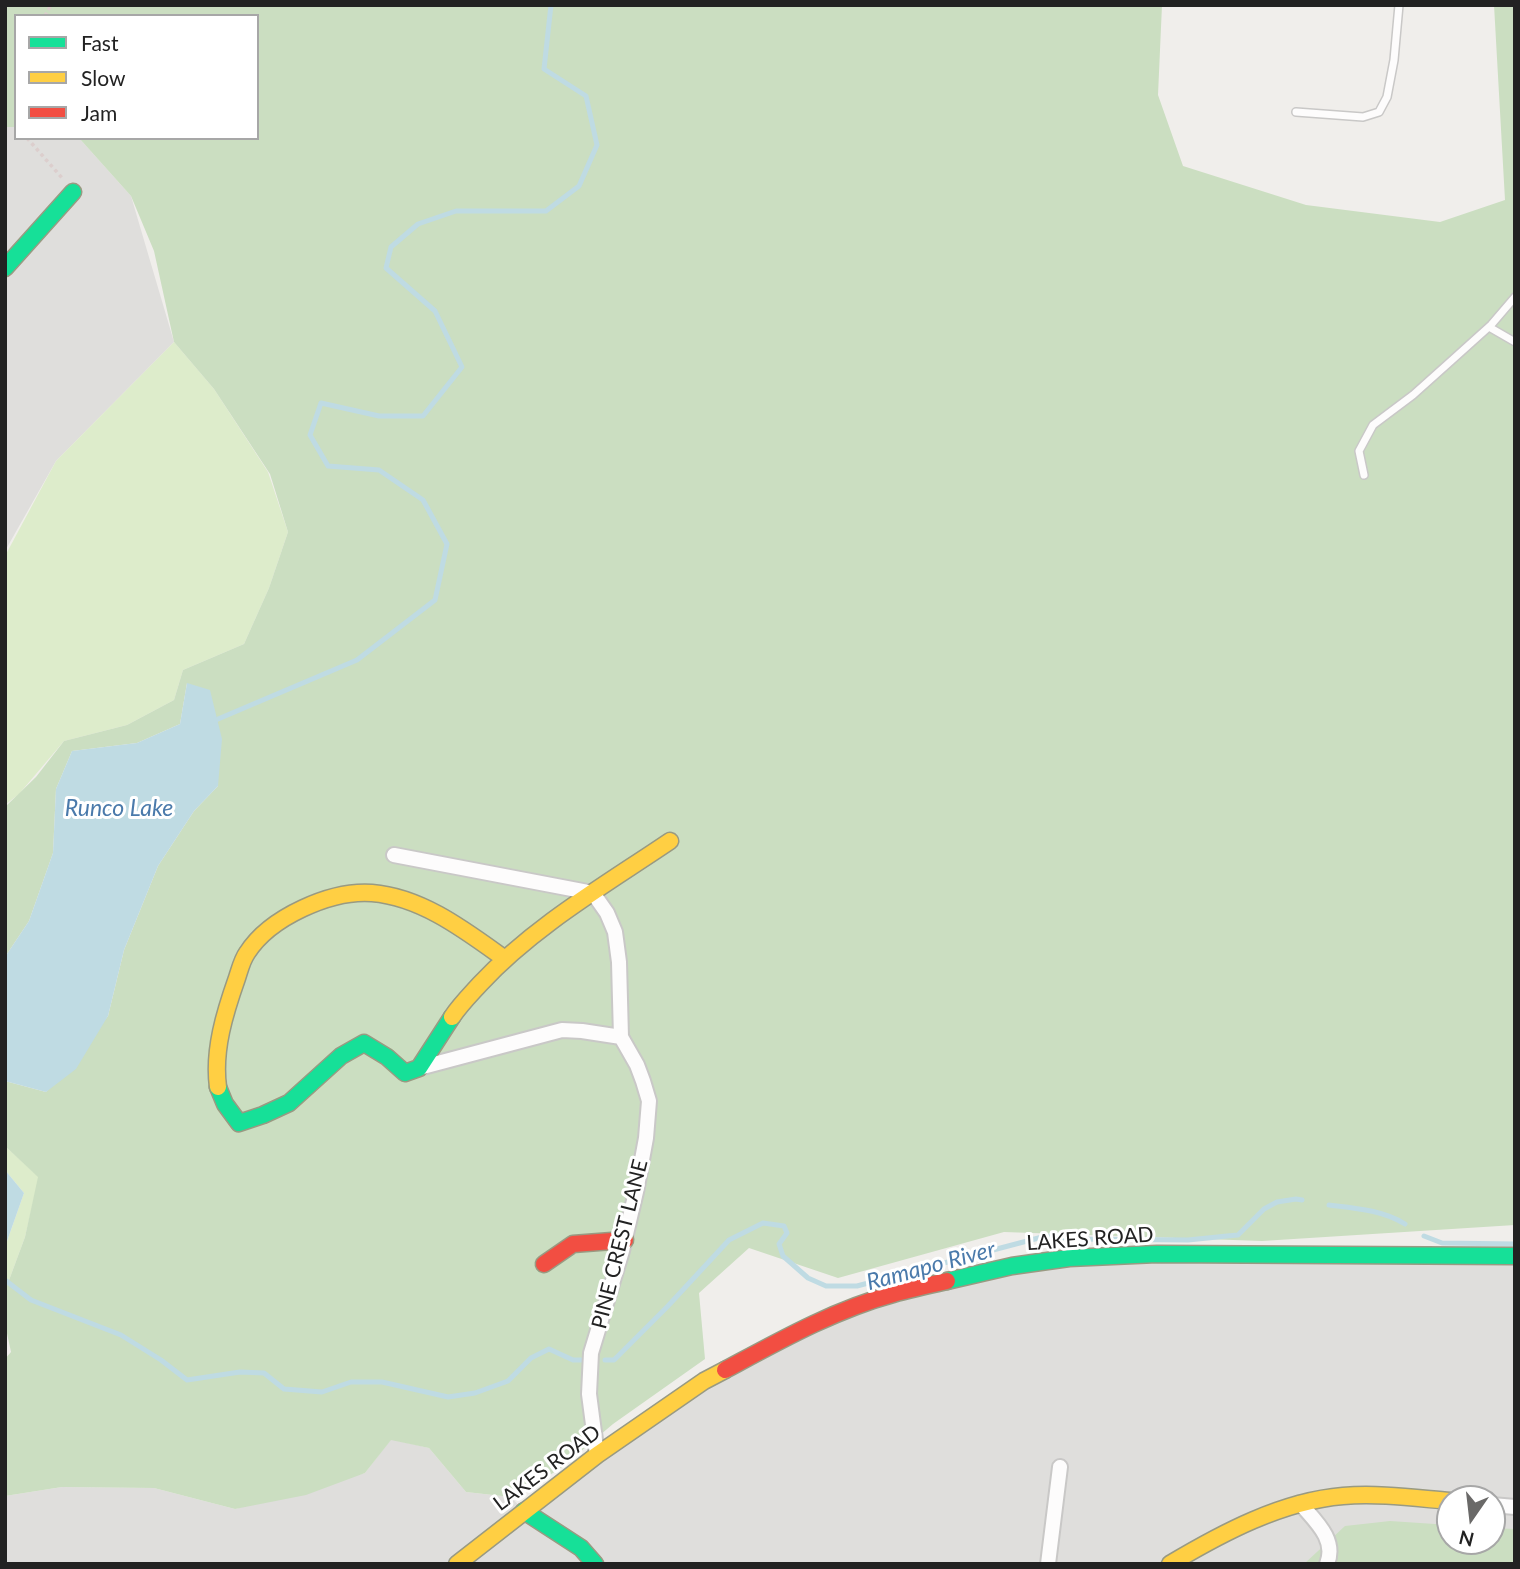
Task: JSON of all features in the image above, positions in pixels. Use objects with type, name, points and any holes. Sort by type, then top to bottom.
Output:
[{"type":"street","points":[[5,268],[73,192]]},
{"type":"street","points":[[419,1068],[457,1009],[505,959],[540,929],[670,841]]},
{"type":"street","points":[[394,855],[593,893],[615,932],[619,962],[621,1037],[562,1030],[405,1073],[387,1057],[364,1043],[341,1056],[289,1103],[239,1122],[225,1105],[219,1091],[217,1060],[224,1019],[246,953],[267,931],[327,899],[351,893],[371,893],[414,904],[456,924],[505,959]]},
{"type":"street","name":"PINE CREST LANE","points":[[597,1455],[589,1394],[591,1353],[625,1240],[646,1138],[649,1101],[637,1065],[621,1037]]},
{"type":"street","points":[[544,1264],[573,1244],[625,1240]]},
{"type":"street","name":"LAKES ROAD","points":[[457,1564],[597,1455],[704,1381],[842,1312],[892,1294],[1012,1266],[1069,1258],[1157,1254],[1515,1256]]},
{"type":"street","points":[[1048,1564],[1060,1467]]},
{"type":"street","points":[[1170,1564],[1209,1541],[1300,1503],[1371,1494],[1436,1500]]},
{"type":"street","points":[[1300,1503],[1329,1542],[1329,1559],[1326,1564]]},
{"type":"street","points":[[524,1511],[581,1548],[596,1564]]},
{"type":"lane","points":[[1296,112],[1363,117],[1379,112],[1387,97],[1394,60],[1399,5]]},
{"type":"lane","points":[[1364,475],[1359,451],[1373,425],[1413,395],[1489,327],[1515,297]]},
{"type":"lane","points":[[1489,327],[1515,342]]},
{"type":"path","points":[[29,140],[73,192]]},
{"type":"shaded area","points":[[6,126],[14,127],[14,140],[81,140],[131,196],[174,342],[56,461],[5,551]]},
{"type":"shaded area","points":[[1515,1256],[1515,1564],[5,1564],[5,1496],[62,1487],[154,1488],[235,1509],[365,1473],[391,1439],[429,1448],[466,1492],[511,1497],[524,1511],[785,1338],[1012,1266]]},
{"type":"green space","points":[[5,5],[1162,5],[1158,95],[1183,166],[1306,205],[1440,222],[1505,200],[1494,5],[1515,5],[1515,1225],[1262,1241],[1004,1232],[838,1278],[749,1248],[699,1293],[705,1359],[613,1424],[560,1469],[511,1497],[466,1492],[429,1448],[391,1440],[365,1473],[306,1495],[235,1509],[154,1488],[62,1487],[5,1496],[5,1359],[11,1352],[5,1324],[5,1291],[25,1237],[38,1177],[5,1146],[5,1081],[46,1092],[108,1016],[124,950],[158,866],[194,811],[218,786],[187,683],[180,724],[137,743],[72,751],[56,789],[53,853],[29,921],[5,957],[5,807],[36,777],[64,741],[127,725],[174,700],[183,670],[244,644],[269,588],[288,532],[270,474],[214,389],[174,342],[154,251],[131,196],[81,140],[259,140],[259,14],[14,14],[14,127],[5,127]]},
{"type":"green space","points":[[174,342],[214,389],[268,472],[288,532],[269,588],[244,644],[183,670],[174,700],[127,725],[64,741],[19,794],[5,805],[5,556],[56,461]]},
{"type":"green space","points":[[5,1146],[39,1177],[25,1237],[5,1291],[5,1247],[24,1193],[5,1170]]},
{"type":"green space","points":[[1390,1521],[1436,1524],[1436,1555],[1506,1555],[1506,1529],[1515,1529],[1515,1564],[1304,1564],[1345,1526]]},
{"type":"water","name":"Runco Lake","points":[[187,683],[210,690],[222,739],[218,786],[194,811],[158,866],[124,950],[108,1016],[76,1069],[46,1092],[5,1081],[5,957],[29,921],[53,853],[56,789],[72,751],[137,743],[180,724]]},
{"type":"water","points":[[5,1170],[24,1193],[5,1247]]},
{"type":"waterway","points":[[211,722],[357,660],[435,600],[447,544],[423,500],[379,470],[328,466],[310,435],[321,403],[379,416],[423,416],[462,367],[435,311],[386,268],[391,247],[418,224],[456,211],[546,211],[579,186],[597,145],[586,96],[544,69],[551,5]]},
{"type":"waterway","name":"Ramapo River","points":[[605,1360],[614,1360],[729,1240],[763,1223],[784,1226],[787,1233],[779,1244],[783,1256],[808,1278],[826,1286],[857,1286],[1046,1236],[1075,1239],[1188,1240],[1238,1235],[1264,1209],[1277,1202],[1302,1200]]},
{"type":"waterway","name":"Ramapo River","points":[[1329,1205],[1378,1213],[1405,1224]]},
{"type":"waterway","name":"Ramapo River","points":[[1424,1236],[1442,1243],[1515,1244]]},
{"type":"waterway","name":"Ramapo River","points":[[5,1280],[31,1300],[121,1335],[187,1380],[240,1372],[264,1373],[284,1389],[322,1392],[351,1382],[382,1382],[448,1397],[475,1393],[508,1381],[531,1358],[549,1349],[573,1360],[581,1360]]},
{"type":"traffic: fast","points":[[5,268],[73,192]]},
{"type":"traffic: fast","points":[[218,1087],[225,1104],[239,1123],[289,1103],[341,1056],[364,1043],[387,1057],[405,1073],[419,1068],[452,1017]]},
{"type":"traffic: fast","points":[[947,1281],[1012,1266],[1069,1258],[1157,1254],[1515,1256]]},
{"type":"traffic: fast","points":[[524,1511],[581,1548],[595,1564]]},
{"type":"traffic: slow","points":[[452,1017],[480,984],[523,943],[571,907],[670,841]]},
{"type":"traffic: slow","points":[[218,1087],[217,1059],[221,1031],[244,959],[257,940],[270,928],[303,908],[320,901],[356,893],[390,896],[426,908],[443,917],[505,959]]},
{"type":"traffic: slow","points":[[457,1564],[597,1455],[704,1381],[725,1370]]},
{"type":"traffic: slow","points":[[1170,1564],[1253,1520],[1298,1504],[1343,1496],[1370,1495],[1436,1500]]},
{"type":"traffic: jam","points":[[544,1264],[573,1244],[625,1240]]},
{"type":"traffic: jam","points":[[725,1370],[807,1327],[849,1309],[893,1294],[947,1281]]}]
